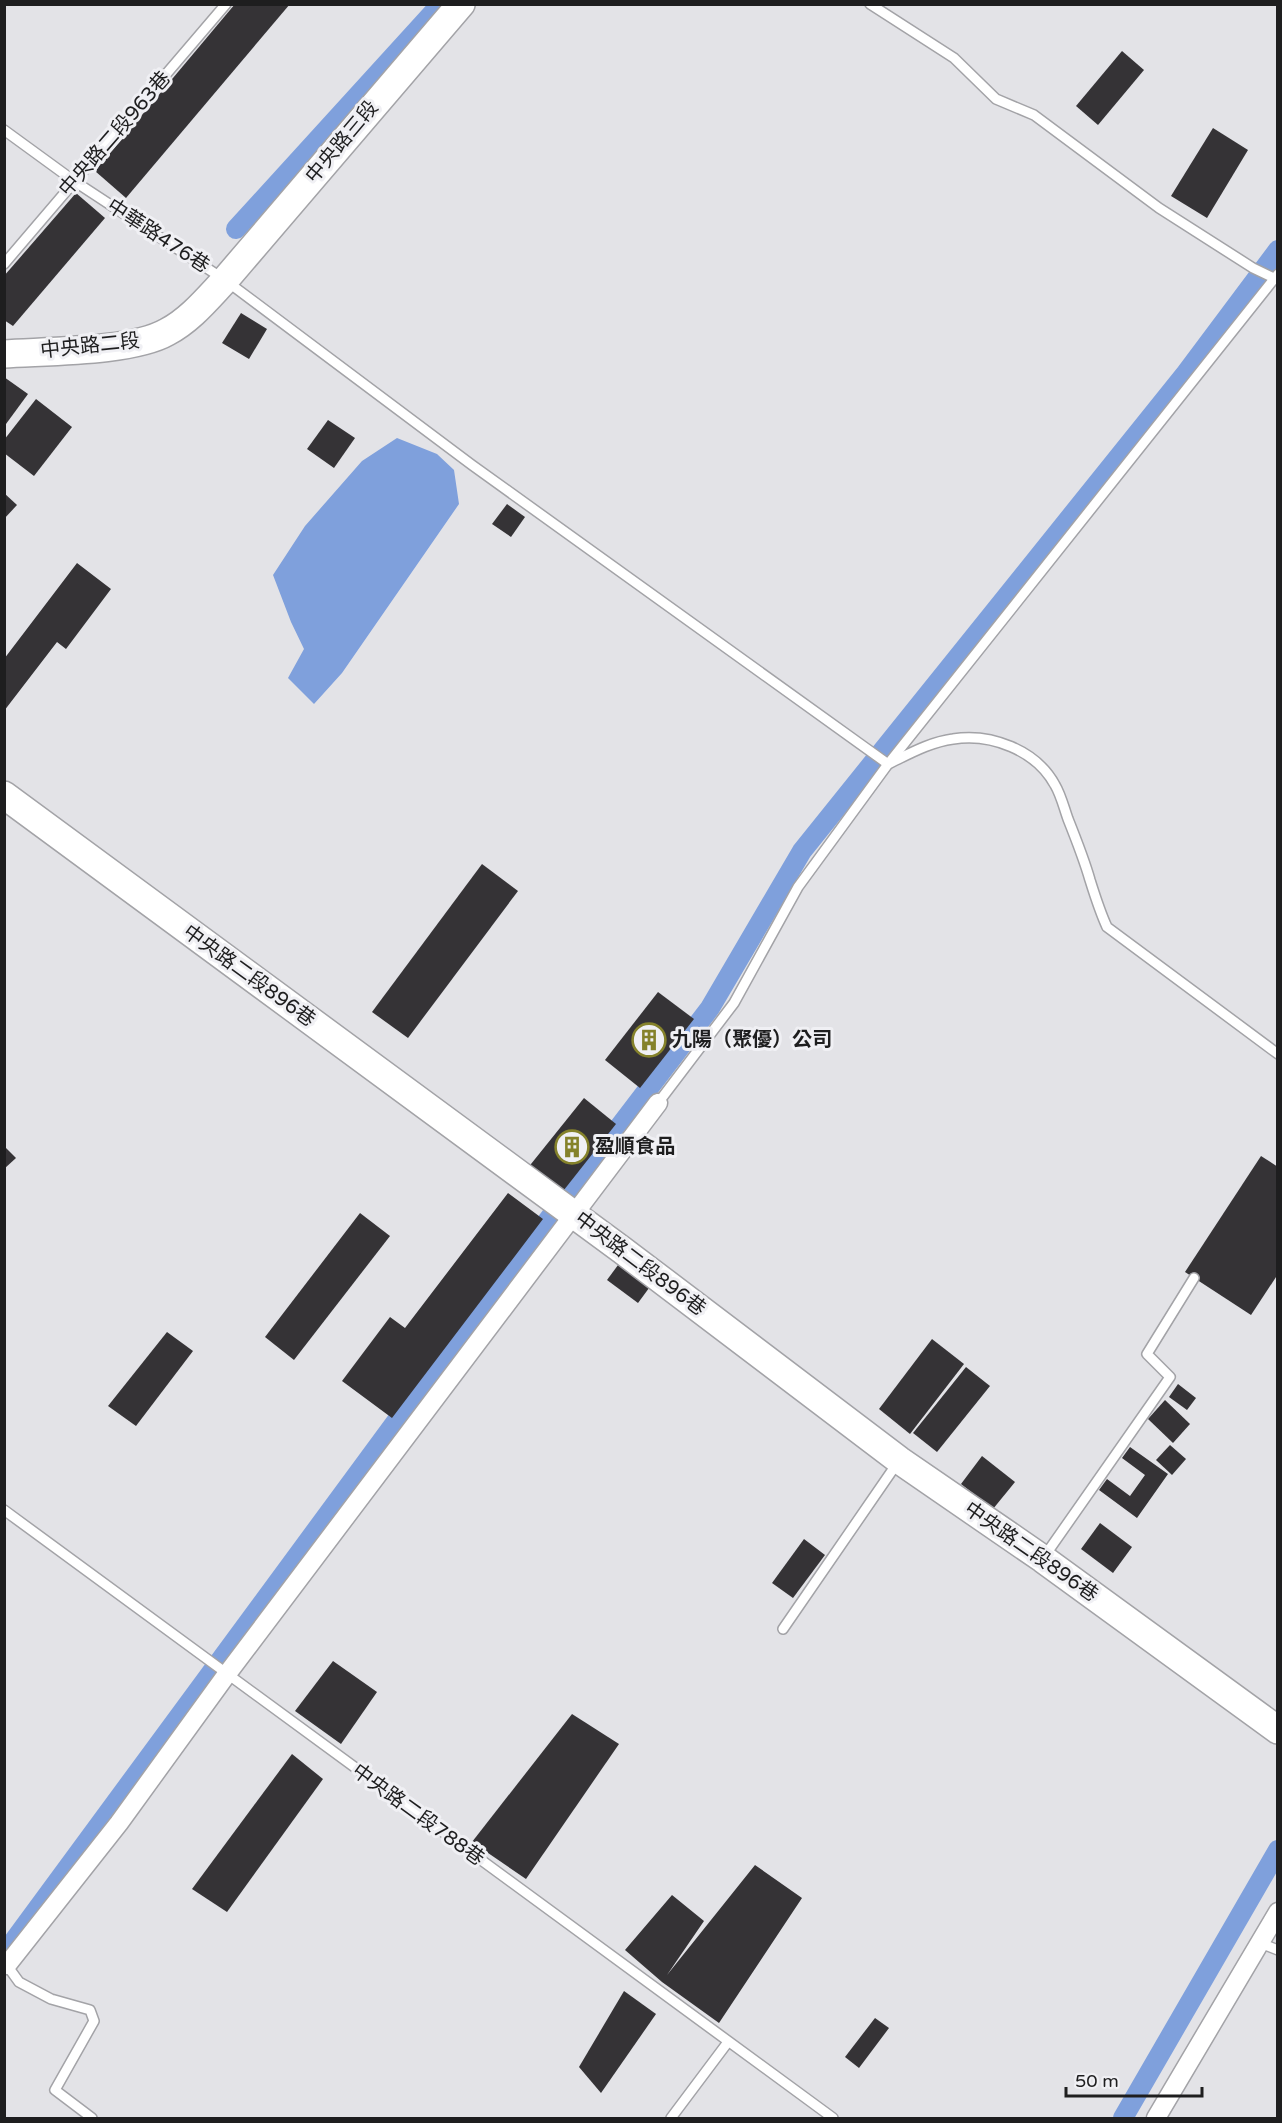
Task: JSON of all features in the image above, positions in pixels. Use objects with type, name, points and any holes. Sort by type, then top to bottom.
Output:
[{"type":"street","name":"中央路三段","points":[[225,280],[461,4]]},
{"type":"street","name":"中央路二段","points":[[4,354],[102,347],[142,341],[166,333],[192,316],[225,280]]},
{"type":"street","name":"中央路二段896巷","points":[[4,795],[575,1215],[899,1460],[1043,1559],[1278,1730]]},
{"type":"street","points":[[6,1964],[119,1822],[227,1674],[658,1103]]},
{"type":"street","points":[[1156,2118],[1278,1912]]},
{"type":"lane","name":"中央路二段963巷","points":[[4,264],[226,4]]},
{"type":"lane","points":[[658,1103],[734,1003],[798,887],[888,764],[1277,278],[1252,268],[1160,208],[1034,115],[996,99],[954,57],[870,4]]},
{"type":"lane","name":"中華路476巷","points":[[4,130],[74,181],[225,280],[472,465],[888,764]]},
{"type":"lane","points":[[888,764],[929,745],[951,739],[972,738],[996,742],[1023,751],[1044,768],[1056,786],[1090,880],[1097,907],[1107,927],[1278,1054]]},
{"type":"lane","points":[[1043,1559],[1170,1377],[1147,1354],[1194,1278]]},
{"type":"lane","points":[[783,1629],[899,1460]]},
{"type":"lane","name":"中央路二段788巷","points":[[4,1510],[833,2118]]},
{"type":"lane","points":[[1260,1943],[1278,1950]]},
{"type":"lane","points":[[6,1964],[19,1982],[51,1999],[90,2010],[94,2021],[55,2090],[92,2118]]},
{"type":"lane","points":[[671,2118],[728,2042]]},
{"type":"water","points":[[397,438],[437,454],[454,470],[459,504],[342,673],[314,704],[288,678],[304,649],[273,575],[305,526],[362,461]]},
{"type":"building","points":[[235,4],[290,4],[126,198],[95,171]]},
{"type":"building","points":[[1122,51],[1144,70],[1098,125],[1076,106]]},
{"type":"building","points":[[1213,128],[1248,150],[1207,218],[1171,196]]},
{"type":"building","points":[[76,193],[105,218],[13,326],[4,320],[4,276]]},
{"type":"building","points":[[241,313],[267,329],[249,359],[222,343]]},
{"type":"building","points":[[4,377],[28,394],[6,424],[4,423]]},
{"type":"building","points":[[36,399],[72,427],[34,476],[4,453],[4,440]]},
{"type":"building","points":[[328,420],[355,438],[334,468],[307,449]]},
{"type":"building","points":[[4,493],[17,505],[4,519]]},
{"type":"building","points":[[507,504],[525,517],[511,537],[492,524]]},
{"type":"building","points":[[77,563],[111,589],[66,649],[57,642],[4,711],[4,659]]},
{"type":"building","points":[[482,864],[518,891],[408,1038],[372,1012]]},
{"type":"building","name":"九陽（聚優）公司","points":[[658,992],[694,1019],[640,1088],[605,1060]]},
{"type":"building","name":"盈順食品","points":[[584,1098],[616,1124],[560,1195],[527,1169]]},
{"type":"building","points":[[4,1146],[16,1158],[4,1169]]},
{"type":"building","points":[[1261,1156],[1278,1167],[1278,1274],[1251,1315],[1185,1272]]},
{"type":"building","points":[[508,1193],[543,1219],[392,1418],[342,1381],[390,1317],[405,1328]]},
{"type":"building","points":[[360,1213],[390,1236],[294,1360],[265,1337]]},
{"type":"building","points":[[621,1261],[652,1284],[638,1303],[607,1280]]},
{"type":"building","points":[[167,1332],[193,1351],[136,1426],[108,1406]]},
{"type":"building","points":[[932,1339],[964,1364],[910,1434],[879,1409]]},
{"type":"building","points":[[966,1367],[990,1386],[937,1452],[913,1433]]},
{"type":"building","points":[[1178,1384],[1196,1398],[1187,1410],[1169,1397]]},
{"type":"building","points":[[1165,1400],[1190,1424],[1173,1443],[1148,1419]]},
{"type":"building","points":[[1170,1445],[1186,1459],[1172,1475],[1156,1460]]},
{"type":"building","points":[[1130,1447],[1168,1474],[1137,1518],[1099,1490],[1107,1479],[1130,1496],[1145,1475],[1122,1458]]},
{"type":"building","points":[[982,1456],[1015,1482],[993,1509],[961,1484]]},
{"type":"building","points":[[1100,1523],[1132,1547],[1113,1573],[1081,1549]]},
{"type":"building","points":[[804,1539],[825,1555],[793,1598],[772,1583]]},
{"type":"building","points":[[333,1661],[377,1692],[341,1744],[295,1711]]},
{"type":"building","points":[[572,1714],[619,1744],[526,1879],[472,1842]]},
{"type":"building","points":[[292,1754],[323,1779],[227,1912],[192,1889]]},
{"type":"building","points":[[755,1865],[802,1898],[719,2023],[662,1982],[625,1950],[672,1895],[704,1921],[667,1975]]},
{"type":"building","points":[[624,1991],[656,2014],[601,2093],[579,2067]]},
{"type":"building","points":[[875,2018],[889,2028],[859,2068],[845,2057]]},
{"type":"waterway","points":[[236,229],[441,4]]},
{"type":"waterway","points":[[7,1950],[451,1347],[710,1008],[802,851],[1186,373],[1278,250]]},
{"type":"waterway","points":[[1123,2118],[1278,1850]]},
{"type":"place","name":"九陽（聚優）公司","points":[[649,1040]]},
{"type":"place","name":"盈順食品","points":[[572,1147]]}]
